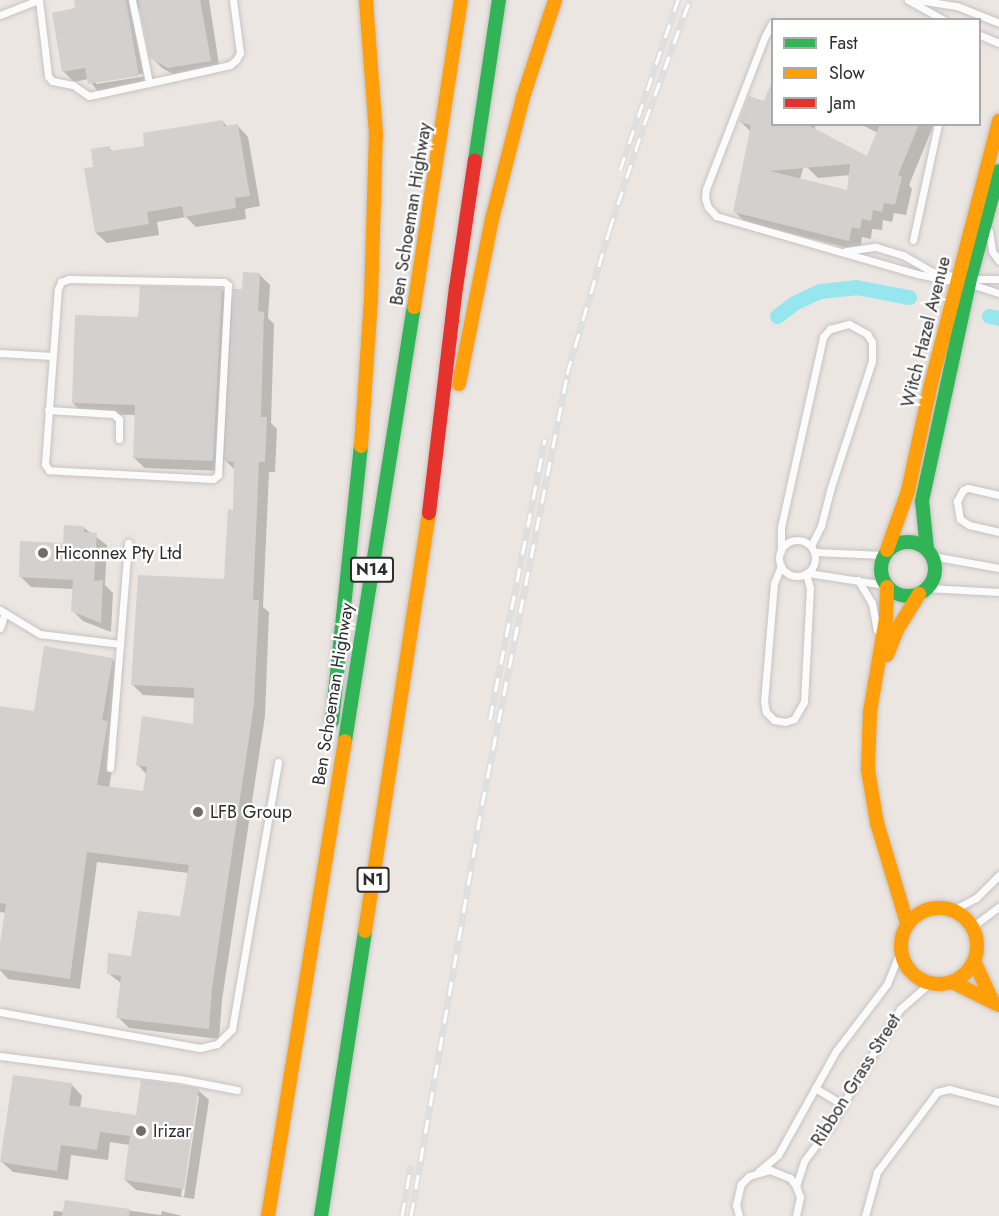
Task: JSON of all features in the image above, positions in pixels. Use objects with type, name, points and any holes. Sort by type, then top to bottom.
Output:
[{"type":"main road","points":[[279,1140],[329,746],[359,469],[371,300],[376,134],[368,21],[364,0]]},
{"type":"main road","name":"Ben Schoeman Highway","points":[[268,1216],[431,206],[461,0]]},
{"type":"main road","points":[[425,544],[456,288],[499,0]]},
{"type":"main road","points":[[425,544],[492,219],[524,97],[555,0]]},
{"type":"main road","points":[[456,288],[486,170],[502,79]]},
{"type":"main road","name":"Witch Hazel Avenue","points":[[886,552],[908,491],[963,280],[999,121]]},
{"type":"main road","name":"Witch Hazel Avenue","points":[[929,552],[922,501],[963,280],[988,211],[999,171]]},
{"type":"main road","points":[[876,679],[898,628],[935,573],[929,552],[911,542],[894,545],[886,552],[880,570],[886,586],[886,618],[870,712],[868,770],[877,823],[907,923]]},
{"type":"main road","name":"N1","points":[[321,1216],[425,544]]},
{"type":"main road","points":[[886,586],[902,596],[923,591]]},
{"type":"main road","points":[[896,881],[920,902],[953,910],[964,917],[972,927],[976,938],[974,961],[995,1002]]},
{"type":"main road","points":[[920,902],[907,923],[900,941],[900,951],[910,972],[930,983],[952,982],[961,977],[974,961]]},
{"type":"main road","points":[[952,982],[995,1002]]},
{"type":"lane","points":[[0,15],[38,0],[48,76],[52,81],[73,85],[89,96],[230,64],[237,60],[240,53],[233,0]]},
{"type":"lane","points":[[132,0],[149,83]]},
{"type":"lane","points":[[908,0],[940,18]]},
{"type":"lane","points":[[918,0],[957,6],[999,23]]},
{"type":"lane","points":[[771,25],[705,198],[708,207],[716,216],[916,274],[963,280],[999,279]]},
{"type":"lane","points":[[981,35],[999,43]]},
{"type":"lane","points":[[913,240],[938,126]]},
{"type":"lane","points":[[988,211],[992,251],[999,261]]},
{"type":"lane","points":[[844,252],[876,247],[903,255],[932,272],[999,293]]},
{"type":"lane","points":[[69,279],[224,282],[228,285],[221,471],[213,479],[49,470],[45,464],[52,356],[58,289],[61,282],[69,279]]},
{"type":"lane","points":[[838,324],[849,324],[867,334],[872,342],[872,361],[812,549],[815,563],[807,573],[810,588],[804,702],[794,719],[785,722],[774,720],[766,712],[764,701],[774,583],[781,566],[781,551],[781,527],[823,337],[838,324]]},
{"type":"lane","points":[[0,353],[52,356]]},
{"type":"lane","points":[[48,410],[112,414],[119,420],[119,439]]},
{"type":"lane","points":[[999,495],[968,488],[963,489],[957,501],[960,519],[969,525],[999,532]]},
{"type":"lane","points":[[781,551],[795,541],[812,549],[886,552]]},
{"type":"lane","points":[[110,768],[128,543]]},
{"type":"lane","points":[[929,552],[999,568]]},
{"type":"lane","points":[[781,566],[789,574],[807,573],[886,586]]},
{"type":"lane","points":[[858,580],[874,610],[879,656]]},
{"type":"lane","points":[[923,591],[999,592]]},
{"type":"lane","points":[[0,628],[2,611],[40,634],[120,644]]},
{"type":"lane","points":[[0,1012],[200,1048],[218,1044],[232,1029],[278,762]]},
{"type":"lane","points":[[953,910],[976,898],[999,876]]},
{"type":"lane","points":[[972,927],[999,907]]},
{"type":"lane","name":"Ribbon Grass Street","points":[[739,1216],[736,1194],[749,1176],[759,1171],[778,1155],[836,1051],[887,984],[900,951]]},
{"type":"lane","name":"Ribbon Grass Street","points":[[796,1216],[800,1197],[796,1186],[804,1161],[843,1105],[900,1009],[930,983]]},
{"type":"lane","points":[[0,1056],[180,1079],[237,1090]]},
{"type":"lane","points":[[815,1088],[843,1105]]},
{"type":"lane","points":[[865,1216],[877,1172],[937,1092],[949,1089],[999,1102]]},
{"type":"lane","points":[[759,1171],[780,1172],[796,1186]]},
{"type":"building","points":[[74,0],[126,0],[139,76],[88,84],[85,68],[62,72],[52,13],[75,8]]},
{"type":"building","points":[[138,0],[200,0],[211,61],[168,68],[150,58]]},
{"type":"building","points":[[771,84],[771,126],[810,126],[867,156],[879,126],[918,126],[898,175],[902,177],[895,205],[884,203],[882,212],[873,210],[871,221],[862,219],[860,229],[852,227],[849,241],[733,212],[751,125],[739,122],[749,96],[764,101]],"holes":[[[850,164],[847,190],[770,171]]]},
{"type":"building","points":[[223,120],[224,126],[238,124],[250,196],[235,198],[236,208],[184,217],[182,206],[147,212],[149,224],[95,233],[84,168],[93,167],[91,149],[110,146],[111,151],[144,146],[143,133]]},
{"type":"building","points":[[243,272],[260,273],[258,311],[264,312],[261,417],[267,417],[265,462],[259,462],[253,600],[259,600],[254,704],[212,988],[209,1029],[116,1018],[121,976],[107,974],[108,953],[131,956],[138,911],[180,916],[189,865],[87,852],[70,979],[0,969],[0,943],[6,904],[0,903],[0,706],[34,711],[44,646],[113,658],[102,720],[108,721],[97,785],[143,791],[147,767],[136,765],[142,716],[193,724],[194,688],[131,685],[138,575],[224,579],[228,509],[233,510],[234,462],[224,461],[233,289],[242,289]]},
{"type":"building","points":[[140,286],[222,288],[213,461],[133,458],[135,405],[72,403],[75,315],[138,317]]},
{"type":"building","points":[[64,525],[84,526],[84,532],[97,533],[94,581],[103,580],[101,623],[71,611],[73,580],[19,577],[20,541],[63,543]]},
{"type":"building","name":"Irizar","points":[[13,1075],[72,1083],[69,1105],[136,1115],[141,1080],[199,1088],[184,1189],[124,1180],[130,1136],[100,1132],[97,1150],[61,1145],[57,1171],[0,1162]]},
{"type":"building","points":[[65,1200],[130,1209],[129,1216],[62,1216]]},
{"type":"waterway","points":[[777,316],[794,303],[820,291],[856,287],[909,297]]},
{"type":"waterway","points":[[989,316],[999,318]]},
{"type":"railway","points":[[620,170],[678,0]]},
{"type":"railway","points":[[411,1216],[482,805],[567,374],[609,231],[645,122],[690,0]]},
{"type":"railway","points":[[490,719],[545,439]]},
{"type":"railway","points":[[402,1216],[411,1165]]},
{"type":"traffic: fast","points":[[475,160],[499,0]]},
{"type":"traffic: fast","points":[[927,549],[922,501],[969,283],[999,171]]},
{"type":"traffic: fast","points":[[345,741],[414,307]]},
{"type":"traffic: fast","points":[[332,721],[361,446]]},
{"type":"traffic: fast","points":[[903,542],[913,542],[923,546],[931,554],[935,569],[931,584],[923,592],[913,596],[903,596],[893,592],[885,584],[881,574],[881,564],[885,554],[893,546],[903,542]]},
{"type":"traffic: fast","points":[[321,1216],[365,931]]},
{"type":"traffic: slow","points":[[361,446],[371,300],[376,134],[366,0]]},
{"type":"traffic: slow","points":[[414,307],[461,0]]},
{"type":"traffic: slow","points":[[459,384],[492,219],[523,97],[555,0]]},
{"type":"traffic: slow","points":[[887,550],[908,491],[931,384],[999,121]]},
{"type":"traffic: slow","points":[[365,931],[429,513]]},
{"type":"traffic: slow","points":[[887,587],[886,618],[870,712],[868,770],[877,823],[907,923]]},
{"type":"traffic: slow","points":[[887,655],[898,628],[919,594]]},
{"type":"traffic: slow","points":[[268,1216],[345,741]]},
{"type":"traffic: slow","points":[[939,908],[954,911],[966,919],[974,931],[977,946],[974,961],[966,973],[954,981],[939,984],[924,981],[912,973],[904,961],[901,946],[904,931],[912,919],[924,911],[939,908]]},
{"type":"traffic: slow","points":[[974,961],[992,1000]]},
{"type":"traffic: slow","points":[[952,982],[999,1005]]},
{"type":"traffic: jam","points":[[429,513],[456,288],[475,160]]},
{"type":"place","name":"Hiconnex Pty Ltd","points":[[43,553]]},
{"type":"place","name":"LFB Group","points":[[198,812]]},
{"type":"place","name":"Irizar","points":[[141,1131]]}]
